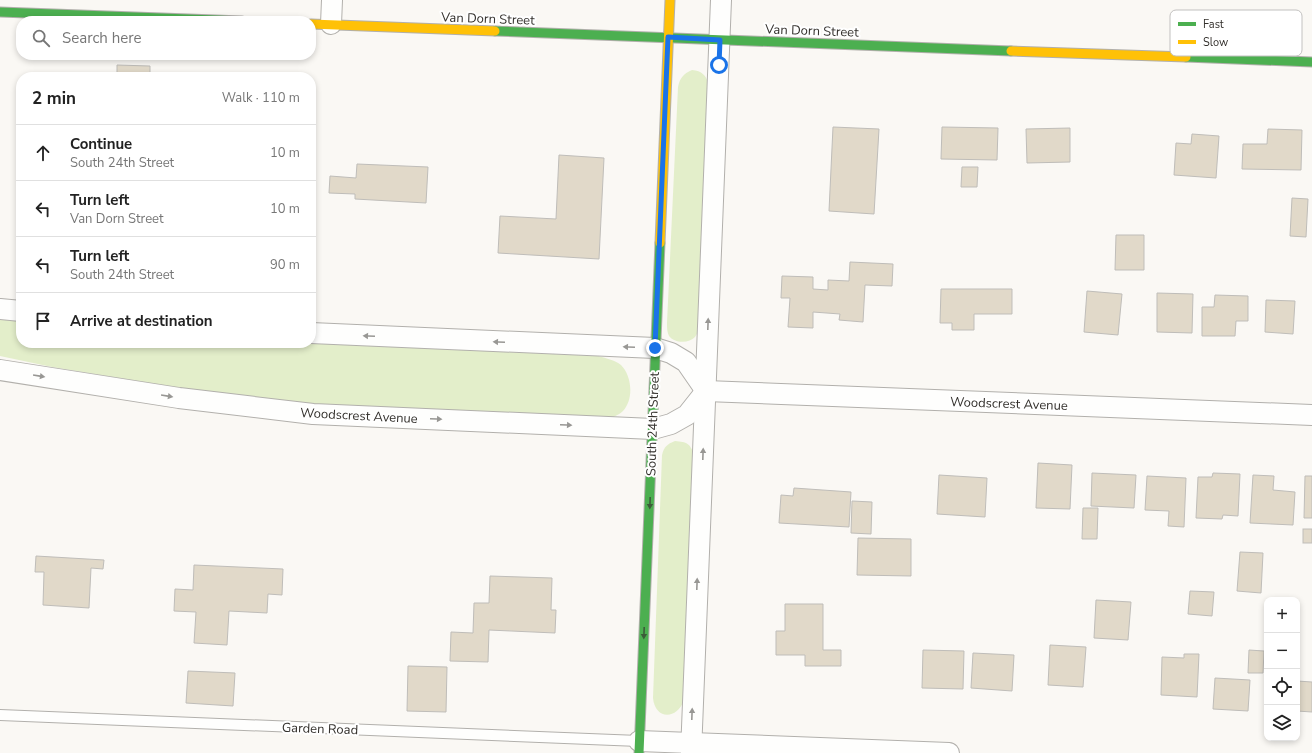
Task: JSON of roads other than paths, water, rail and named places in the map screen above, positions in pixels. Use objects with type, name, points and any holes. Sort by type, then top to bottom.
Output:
[{"type":"main road","name":"South 24th Street","points":[[639,747],[670,0]]},
{"type":"main road","points":[[0,12],[108,16]]},
{"type":"main road","name":"Van Dorn Street","points":[[316,24],[1312,62]]},
{"type":"street","points":[[331,24],[332,0]]},
{"type":"street","points":[[691,748],[721,0]]},
{"type":"street","points":[[0,309],[16,311]]},
{"type":"street","points":[[316,333],[655,348],[671,352],[686,362],[706,391]]},
{"type":"street","name":"Woodscrest Avenue","points":[[0,370],[179,398],[313,414],[653,429],[671,424],[687,415],[706,391],[1312,415]]},
{"type":"street","points":[[639,747],[949,753]]},
{"type":"lane","name":"Garden Road","points":[[0,715],[639,747]]}]
